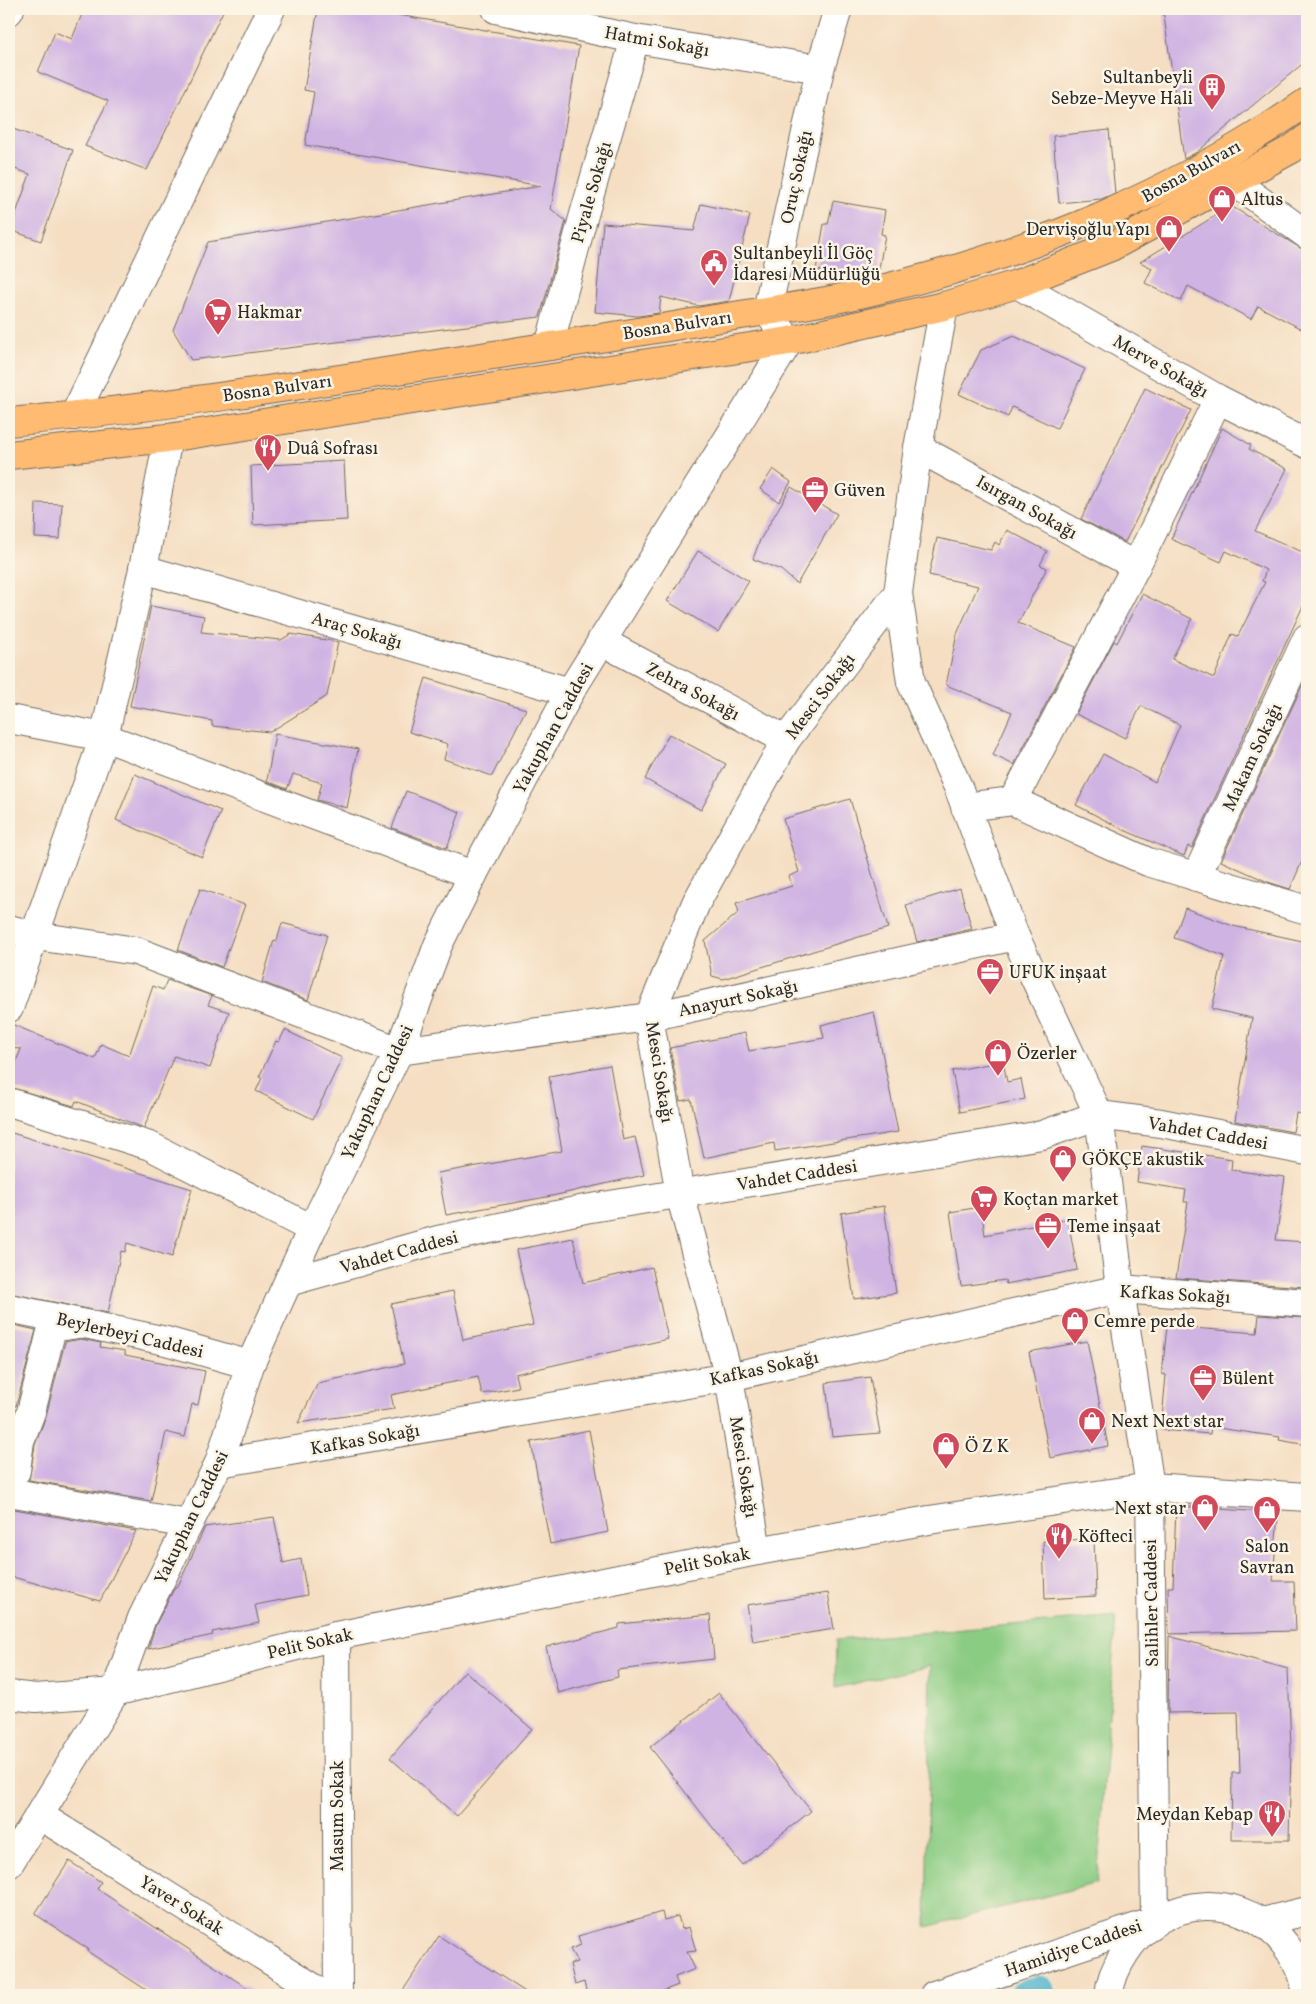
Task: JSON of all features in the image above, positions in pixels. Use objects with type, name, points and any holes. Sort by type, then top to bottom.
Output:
[{"type":"main road","name":"Bosna Bulvarı","points":[[9,422],[74,416],[309,384],[768,311],[880,290],[989,259],[1133,203],[1210,163],[1307,102]]},
{"type":"main road","name":"Bosna Bulvarı","points":[[9,455],[168,438],[789,341],[944,306],[1017,284],[1111,247],[1292,149],[1307,138]]},
{"type":"street","points":[[74,416],[271,9]]},
{"type":"street","name":"Hatmi Sokağı","points":[[496,9],[635,39],[820,69]]},
{"type":"street","name":"Oruç Sokağı","points":[[768,311],[820,69],[838,9]]},
{"type":"street","name":"Piyale Sokağı","points":[[549,346],[583,218],[635,39]]},
{"type":"street","points":[[1233,181],[1307,235]]},
{"type":"street","name":"Merve Sokağı","points":[[1017,284],[1218,399],[1307,444]]},
{"type":"street","points":[[898,593],[918,448],[944,306]]},
{"type":"street","points":[[768,311],[789,341]]},
{"type":"street","name":"Yakuphan Caddesi","points":[[9,1864],[114,1692],[142,1618],[220,1464],[250,1364],[312,1229],[399,1051],[438,945],[473,875],[570,692],[789,341]]},
{"type":"street","points":[[1013,801],[1136,566],[1218,399]]},
{"type":"street","points":[[9,1008],[36,936],[104,737],[143,569],[168,438]]},
{"type":"street","name":"Isırgan Sokağı","points":[[918,448],[1136,566]]},
{"type":"street","name":"Araç Sokağı","points":[[143,569],[570,692]]},
{"type":"street","name":"Mesci Sokağı","points":[[757,1551],[729,1377],[680,1194],[649,1017],[696,903],[786,740],[898,593]]},
{"type":"street","name":"Salihler Caddesi","points":[[898,593],[911,682],[958,787],[1015,936],[1099,1114],[1120,1288],[1150,1487],[1155,1921]]},
{"type":"street","name":"Makam Sokağı","points":[[1196,877],[1307,638]]},
{"type":"street","name":"Zehra Sokağı","points":[[601,641],[786,740]]},
{"type":"street","points":[[9,719],[104,737],[473,875]]},
{"type":"street","points":[[965,807],[1013,801],[1148,862],[1307,910]]},
{"type":"street","points":[[9,929],[36,936],[136,952],[399,1051]]},
{"type":"street","name":"Anayurt Sokağı","points":[[399,1051],[649,1017],[1015,936]]},
{"type":"street","points":[[9,1102],[150,1146],[312,1229]]},
{"type":"street","name":"Vahdet Caddesi","points":[[288,1282],[438,1240],[585,1209],[1042,1135],[1099,1114],[1162,1123],[1307,1151]]},
{"type":"street","name":"Kafkas Sokağı","points":[[220,1464],[729,1377],[1120,1288],[1307,1303]]},
{"type":"street","name":"Beylerbeyi Caddesi","points":[[9,1308],[166,1341],[250,1364]]},
{"type":"street","points":[[9,1473],[16,1472],[20,1441],[31,1412],[52,1328],[78,1324]]},
{"type":"street","name":"Pelit Sokak","points":[[9,1695],[36,1698],[114,1692],[336,1636],[757,1551],[929,1520],[1150,1487],[1307,1497]]},
{"type":"street","points":[[9,1492],[188,1524]]},
{"type":"street","name":"Masum Sokak","points":[[336,1636],[338,1995]]},
{"type":"street","name":"Yaver Sokak","points":[[39,1815],[325,1995]]},
{"type":"street","points":[[1110,1995],[1117,1964],[1133,1940],[1155,1921],[1185,1907],[1218,1905],[1250,1914],[1278,1933],[1297,1960],[1306,1990]]},
{"type":"street","points":[[1262,1922],[1307,1911]]},
{"type":"street","name":"Hamidiye Caddesi","points":[[934,1995],[1155,1921]]},
{"type":"green space","points":[[1116,1616],[1097,1883],[926,1927],[930,1666],[835,1688],[836,1640]]},
{"type":"building","points":[[84,9],[224,9],[147,170],[85,146],[108,101],[38,72],[55,32],[72,39]]},
{"type":"building","points":[[318,9],[363,9],[579,46],[551,209],[566,221],[540,317],[191,360],[173,330],[208,242],[541,186],[305,145],[314,92],[304,90]]},
{"type":"building","name":"Sultanbeyli Sebze-Meyve Hali","points":[[1163,9],[1307,9],[1307,60],[1197,152],[1184,159]]},
{"type":"building","points":[[13,129],[73,150],[41,241],[10,230],[30,174],[9,167],[9,142]]},
{"type":"building","points":[[1109,130],[1115,193],[1101,199],[1059,203],[1053,136]]},
{"type":"building","points":[[833,201],[885,210],[881,234],[885,235],[878,274],[861,278],[816,270],[824,224],[828,224]]},
{"type":"building","points":[[701,204],[750,215],[729,301],[699,306],[661,297],[659,313],[638,316],[595,312],[603,223],[694,231]]},
{"type":"building","points":[[1231,206],[1307,252],[1307,332],[1258,306],[1251,319],[1188,286],[1181,301],[1145,283],[1152,268],[1140,262]]},
{"type":"building","points":[[1014,336],[1085,369],[1057,428],[1012,407],[1008,417],[959,394],[981,350]]},
{"type":"building","points":[[1145,388],[1191,410],[1125,542],[1081,519]]},
{"type":"building","points":[[1222,428],[1251,445],[1249,449],[1287,469],[1255,531],[1307,554],[1307,597],[1192,848],[1188,846],[1184,856],[1124,830],[1076,805],[1103,754],[1155,782],[1180,725],[1141,706],[1125,738],[1076,714],[1114,641],[1117,643],[1142,594],[1192,619],[1172,659],[1214,678],[1232,634],[1238,636],[1265,582],[1262,581],[1266,570],[1226,551],[1221,562],[1171,539]]},
{"type":"building","points":[[344,461],[347,520],[253,525],[251,466]]},
{"type":"building","points":[[773,469],[791,482],[779,502],[760,489]]},
{"type":"building","points":[[791,487],[837,514],[797,584],[781,570],[753,559],[760,540]]},
{"type":"building","points":[[36,503],[62,504],[60,539],[35,538]]},
{"type":"building","points":[[1007,530],[1047,551],[1040,565],[1047,568],[1018,623],[1076,647],[1014,765],[993,755],[1012,712],[946,685],[957,634],[978,586],[929,575],[937,538],[991,550],[995,542],[999,545]]},
{"type":"building","points":[[698,551],[749,581],[718,632],[667,601]]},
{"type":"building","points":[[151,606],[204,616],[201,632],[281,640],[291,634],[338,642],[327,696],[270,732],[212,726],[212,721],[130,706]]},
{"type":"building","points":[[1307,675],[1307,850],[1290,889],[1268,882],[1221,861]]},
{"type":"building","points":[[426,678],[526,709],[492,776],[444,759],[448,744],[409,732]]},
{"type":"building","points":[[275,734],[358,749],[347,808],[317,800],[322,783],[293,774],[287,789],[267,781]]},
{"type":"building","points":[[669,734],[726,764],[701,810],[645,779]]},
{"type":"building","points":[[135,774],[221,811],[202,857],[116,820]]},
{"type":"building","points":[[406,791],[460,812],[447,848],[392,828]]},
{"type":"building","points":[[850,799],[888,928],[723,979],[712,976],[705,941],[739,912],[736,903],[792,886],[789,876],[799,872],[783,819]]},
{"type":"building","points":[[960,888],[972,929],[917,942],[906,905]]},
{"type":"building","points":[[200,889],[245,905],[222,967],[178,950]]},
{"type":"building","points":[[1185,908],[1233,926],[1307,942],[1307,1115],[1296,1113],[1293,1132],[1235,1121],[1252,1018],[1212,1009],[1224,956],[1174,938]]},
{"type":"building","points":[[282,923],[327,935],[308,1000],[262,982],[274,940],[277,941]]},
{"type":"building","points":[[167,980],[212,996],[208,1005],[229,1012],[210,1068],[174,1056],[144,1128],[76,1101],[74,1106],[9,1087],[9,1079],[21,1049],[9,1048],[9,1023],[95,1059],[101,1044],[129,1056],[153,986],[163,990]]},
{"type":"building","points":[[874,1012],[898,1132],[775,1151],[774,1143],[704,1158],[691,1099],[680,1101],[670,1048],[745,1033],[749,1051],[824,1038],[821,1025]]},
{"type":"building","points":[[285,1030],[342,1058],[313,1119],[256,1091],[262,1078],[259,1077],[276,1041],[279,1042]]},
{"type":"building","points":[[1003,1061],[1007,1082],[1021,1079],[1025,1099],[960,1112],[952,1071]]},
{"type":"building","points":[[610,1065],[623,1140],[635,1137],[644,1175],[552,1196],[446,1215],[438,1173],[562,1151],[549,1076]]},
{"type":"building","points":[[9,1132],[192,1189],[172,1257],[127,1243],[125,1252],[121,1251],[108,1313],[9,1293]]},
{"type":"building","points":[[1142,1146],[1232,1159],[1231,1170],[1285,1177],[1276,1240],[1307,1242],[1307,1287],[1176,1278],[1188,1202],[1184,1202],[1186,1190],[1137,1182]]},
{"type":"building","points":[[884,1206],[896,1293],[854,1299],[841,1213]]},
{"type":"building","points":[[981,1207],[985,1235],[1068,1219],[1077,1270],[1006,1284],[1005,1280],[961,1286],[950,1212]]},
{"type":"building","points":[[573,1238],[583,1283],[652,1267],[668,1339],[515,1374],[518,1387],[482,1394],[478,1377],[391,1395],[394,1409],[298,1423],[318,1383],[404,1364],[391,1304],[453,1291],[463,1340],[533,1325],[516,1250]]},
{"type":"building","points":[[1259,1315],[1307,1318],[1307,1445],[1279,1440],[1280,1437],[1211,1427],[1210,1434],[1161,1430],[1166,1375],[1162,1374],[1167,1326],[1257,1333]]},
{"type":"building","points":[[9,1324],[36,1330],[16,1406],[9,1405]]},
{"type":"building","points":[[81,1339],[101,1343],[100,1347],[125,1351],[125,1355],[205,1371],[198,1405],[192,1404],[185,1437],[166,1432],[151,1501],[29,1480],[35,1445],[46,1416],[65,1342]]},
{"type":"building","points":[[1087,1341],[1108,1446],[1050,1458],[1029,1352]]},
{"type":"building","points":[[870,1377],[880,1433],[832,1437],[826,1383]]},
{"type":"building","points":[[589,1430],[608,1532],[550,1544],[531,1442]]},
{"type":"building","points":[[1176,1506],[1278,1513],[1273,1581],[1294,1581],[1296,1631],[1169,1634],[1168,1587],[1173,1587]]},
{"type":"building","points":[[9,1508],[136,1531],[100,1601],[9,1576]]},
{"type":"building","points":[[274,1517],[283,1563],[301,1559],[307,1595],[255,1605],[259,1623],[212,1632],[213,1635],[148,1649],[156,1624],[175,1587],[178,1586],[205,1527]]},
{"type":"building","points":[[1094,1539],[1096,1596],[1045,1599],[1043,1541]]},
{"type":"building","points":[[828,1593],[834,1629],[753,1642],[747,1605]]},
{"type":"building","points":[[710,1615],[714,1659],[617,1670],[618,1677],[558,1693],[546,1647],[619,1628],[619,1624]]},
{"type":"building","points":[[1169,1636],[1288,1669],[1291,1748],[1289,1840],[1231,1840],[1232,1773],[1240,1773],[1238,1712],[1168,1713]]},
{"type":"building","points":[[465,1671],[532,1729],[457,1816],[390,1758]]},
{"type":"building","points":[[719,1693],[811,1811],[742,1865],[650,1747]]},
{"type":"building","points":[[69,1861],[101,1882],[97,1889],[258,1995],[154,1995],[87,1951],[88,1949],[35,1914]]},
{"type":"building","points":[[662,1912],[664,1920],[678,1916],[682,1929],[689,1927],[696,1951],[687,1952],[695,1969],[675,1977],[678,1985],[653,1995],[587,1995],[584,1982],[575,1985],[570,1964],[577,1962],[570,1949],[581,1945],[578,1936]]},
{"type":"building","points":[[439,1936],[530,1995],[400,1995]]},
{"type":"waterway","points":[[1024,1995],[1040,1990]]},
{"type":"place","name":"Sultanbeyli Sebze-Meyve Hali","points":[[1212,111]]},
{"type":"place","name":"Altus","points":[[1222,223]]},
{"type":"place","name":"Dervişoğlu Yapı","points":[[1169,253]]},
{"type":"place","name":"Sultanbeyli İl Göç İdaresi Müdürlüğü","points":[[714,287]]},
{"type":"place","name":"Hakmar","points":[[218,336]]},
{"type":"place","name":"Duâ Sofrası","points":[[268,472]]},
{"type":"place","name":"Güven","points":[[815,514]]},
{"type":"place","name":"UFUK inşaat","points":[[990,996]]},
{"type":"place","name":"Özerler","points":[[998,1077]]},
{"type":"place","name":"GÖKÇE akustik","points":[[1063,1183]]},
{"type":"place","name":"Koçtan market","points":[[984,1223]]},
{"type":"place","name":"Teme inşaat","points":[[1048,1250]]},
{"type":"place","name":"Cemre perde","points":[[1075,1345]]},
{"type":"place","name":"Bülent","points":[[1203,1402]]},
{"type":"place","name":"Next Next star","points":[[1092,1445]]},
{"type":"place","name":"Ö Z K","points":[[946,1470]]},
{"type":"place","name":"Next star","points":[[1205,1532]]},
{"type":"place","name":"Salon Savran","points":[[1267,1534]]},
{"type":"place","name":"Köfteci","points":[[1059,1560]]},
{"type":"place","name":"Meydan Kebap","points":[[1272,1838]]}]
